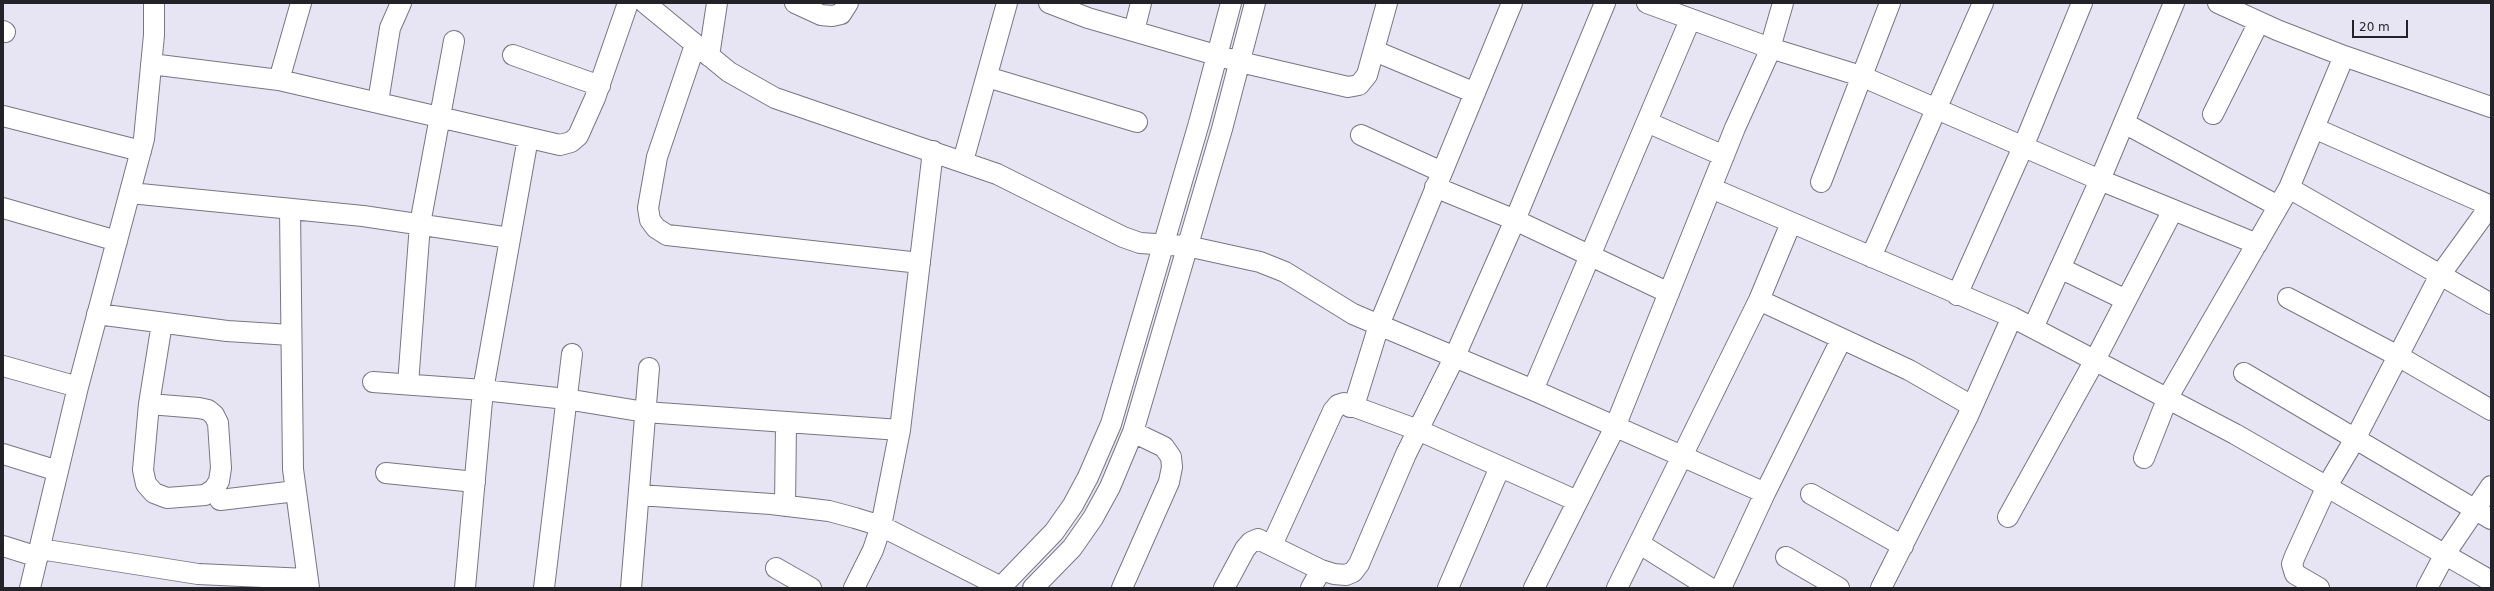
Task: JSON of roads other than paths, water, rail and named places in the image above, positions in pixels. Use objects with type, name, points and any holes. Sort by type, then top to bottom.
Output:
[{"type":"street","points":[[30,588],[78,387],[141,151],[151,64],[154,3]]},
{"type":"street","points":[[279,80],[301,3]]},
{"type":"street","points":[[378,102],[390,28],[401,3]]},
{"type":"street","points":[[151,64],[279,80],[560,145],[571,142],[578,136],[600,86],[628,3]]},
{"type":"street","points":[[645,3],[728,72],[775,98],[997,174],[1123,237],[1140,243],[1163,246],[1187,246],[1266,264],[1285,272],[1352,314],[1455,356],[1682,455],[1765,493]]},
{"type":"street","points":[[717,3],[702,50],[657,157],[648,208],[650,220],[656,228],[667,235],[920,263]]},
{"type":"street","points":[[795,3],[821,15],[832,16],[841,14],[848,3]]},
{"type":"street","points":[[963,162],[1007,3]]},
{"type":"street","points":[[1048,3],[1088,18],[1218,56],[1348,87],[1359,85],[1367,75],[1375,51],[1387,3]]},
{"type":"street","points":[[1134,31],[1141,3]]},
{"type":"street","points":[[639,495],[785,506],[829,511],[881,526],[1001,588],[1054,532],[1073,505],[1088,477],[1111,424],[1218,56],[1231,3]]},
{"type":"street","points":[[1033,588],[1072,548],[1093,518],[1110,487],[1133,432],[1240,62],[1255,3]]},
{"type":"street","points":[[1352,406],[1379,325],[1512,3]]},
{"type":"street","points":[[1224,588],[1245,549],[1251,542],[1258,539],[1320,570],[1346,575],[1353,572],[1359,564],[1418,430],[1455,356],[1515,220],[1605,3]]},
{"type":"street","points":[[1648,3],[1690,20],[1770,48],[1861,76],[2100,180],[2257,244]]},
{"type":"street","points":[[1534,588],[1615,427],[1724,156],[1770,48],[1783,3]]},
{"type":"street","points":[[1821,182],[1890,3]]},
{"type":"street","points":[[1871,257],[1984,3]]},
{"type":"street","points":[[1957,295],[2023,147],[2082,3]]},
{"type":"street","points":[[2033,328],[2100,180],[2174,3]]},
{"type":"street","points":[[2218,3],[2259,22],[2344,56],[2491,107]]},
{"type":"street","points":[[1533,390],[1690,20]]},
{"type":"street","points":[[2213,114],[2259,22]]},
{"type":"street","points":[[408,384],[420,224],[454,40]]},
{"type":"street","points":[[1375,51],[1474,93]]},
{"type":"street","points":[[513,55],[600,86]]},
{"type":"street","points":[[2144,458],[2168,397],[2289,188],[2344,56]]},
{"type":"street","points":[[987,77],[1137,122]]},
{"type":"street","points":[[3,116],[141,151]]},
{"type":"street","points":[[1647,122],[1724,156]]},
{"type":"street","points":[[2124,124],[2278,206]]},
{"type":"street","points":[[2314,128],[2491,206],[2440,275],[2355,439],[2327,486],[2292,564],[2295,574],[2319,588]]},
{"type":"street","points":[[1361,135],[1515,220],[1669,293]]},
{"type":"street","points":[[465,588],[483,390],[528,138]]},
{"type":"street","points":[[854,588],[873,550],[881,526],[900,430],[933,151]]},
{"type":"street","points":[[1711,188],[1957,295],[2012,317],[2168,397],[2327,486],[2491,581]]},
{"type":"street","points":[[2289,188],[2491,304]]},
{"type":"street","points":[[130,193],[420,224],[510,238]]},
{"type":"street","points":[[3,208],[117,241]]},
{"type":"street","points":[[3,546],[39,553],[198,574],[308,584],[293,469],[290,209]]},
{"type":"street","points":[[2008,518],[2095,360],[2173,210]]},
{"type":"street","points":[[1617,588],[1759,300],[1791,222]]},
{"type":"street","points":[[2060,268],[2126,300]]},
{"type":"street","points":[[2288,298],[2398,356],[2491,410]]},
{"type":"street","points":[[1759,300],[1841,340],[1909,370],[1972,406]]},
{"type":"street","points":[[97,314],[227,331],[291,336]]},
{"type":"street","points":[[1882,588],[1972,406],[2012,317]]},
{"type":"street","points":[[149,404],[200,408],[208,410],[214,415],[218,422],[221,468],[219,481],[214,489],[205,495],[167,498],[154,493],[146,484],[143,470],[149,404],[162,323]]},
{"type":"street","points":[[1721,588],[1765,493],[1841,340]]},
{"type":"street","points":[[544,588],[572,354]]},
{"type":"street","points":[[3,366],[78,387]]},
{"type":"street","points":[[632,588],[649,368]]},
{"type":"street","points":[[2244,373],[2483,514]]},
{"type":"street","points":[[374,382],[483,390],[566,399],[645,412],[786,424],[900,430]]},
{"type":"street","points":[[1272,545],[1333,411],[1338,405],[1344,403],[1418,430],[1577,501]]},
{"type":"street","points":[[785,506],[786,424]]},
{"type":"street","points":[[1122,588],[1169,482],[1172,467],[1171,457],[1164,447],[1133,432]]},
{"type":"street","points":[[3,454],[58,471]]},
{"type":"street","points":[[1448,588],[1500,467]]},
{"type":"street","points":[[386,473],[475,482]]},
{"type":"street","points":[[2427,588],[2445,554],[2483,514],[2491,486]]},
{"type":"street","points":[[220,500],[296,491]]},
{"type":"street","points":[[1811,494],[1903,546]]},
{"type":"street","points":[[1640,544],[1710,588]]},
{"type":"street","points":[[1786,557],[1839,588]]},
{"type":"street","points":[[776,568],[811,588]]},
{"type":"street","points":[[1311,588],[1320,570]]}]
